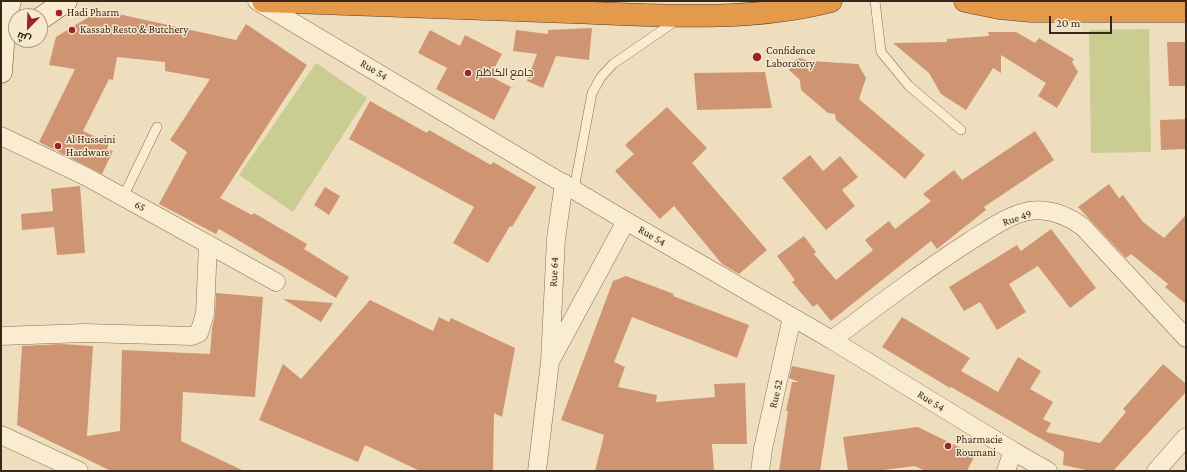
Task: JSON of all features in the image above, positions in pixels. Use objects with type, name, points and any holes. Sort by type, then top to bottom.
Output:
[{"type":"highway","points":[[263,1],[682,16],[769,12],[799,8],[831,1]]},
{"type":"highway","points":[[965,1],[999,8],[1031,11],[1186,11]]},
{"type":"main road","points":[[48,13],[66,1]]},
{"type":"main road","points":[[1,68],[5,12]]},
{"type":"main road","points":[[1,68],[14,48]]},
{"type":"street","name":"Rue 54","points":[[257,1],[626,221],[832,340],[1013,452],[1048,471]]},
{"type":"street","name":"65","points":[[1,136],[87,176],[276,282]]},
{"type":"street","name":"Rue 64","points":[[537,471],[550,362],[556,239],[569,186]]},
{"type":"street","name":"Rue 49","points":[[832,340],[925,270],[1002,222],[1029,211],[1055,212],[1071,218],[1083,227],[1186,338]]},
{"type":"street","name":"Rue 64","points":[[550,362],[626,221]]},
{"type":"street","points":[[1,336],[85,333],[192,336],[199,333],[205,314],[208,244]]},
{"type":"street","name":"Rue 52","points":[[760,471],[763,449],[792,317]]},
{"type":"street","points":[[1,436],[80,471]]},
{"type":"street","points":[[1156,471],[1186,437]]},
{"type":"street","points":[[1006,471],[1013,452]]},
{"type":"lane","points":[[875,1],[881,52],[909,86],[961,130]]},
{"type":"lane","points":[[569,186],[592,93],[601,77],[613,64],[682,16]]},
{"type":"lane","points":[[123,197],[157,127]]},
{"type":"green space","points":[[1149,29],[1151,152],[1091,153],[1089,30]]},
{"type":"green space","points":[[316,63],[367,98],[293,212],[239,175]]},
{"type":"building","points":[[100,10],[236,40],[246,24],[307,65],[220,198],[252,215],[254,213],[307,244],[304,249],[349,277],[336,298],[219,229],[216,234],[159,204],[187,152],[170,140],[210,79],[165,71],[165,62],[117,57],[113,80],[109,79],[83,131],[109,143],[107,149],[113,151],[102,174],[39,142],[75,69],[49,65],[56,37]]},
{"type":"building","points":[[592,28],[589,60],[556,56],[543,88],[527,81],[537,54],[513,51],[516,30],[548,34],[548,30]]},
{"type":"building","name":"جامع الكاظم","points":[[430,30],[460,46],[465,35],[502,54],[490,76],[511,87],[494,120],[436,89],[447,68],[418,53]]},
{"type":"building","points":[[988,32],[1016,32],[1035,43],[1039,38],[1074,59],[1072,62],[1078,72],[1057,108],[1038,96],[1046,83],[1001,55],[1001,73],[993,68],[966,110],[941,94],[929,73],[893,43],[947,42],[947,39],[989,36]]},
{"type":"building","points":[[1167,42],[1186,42],[1186,86],[1169,86]]},
{"type":"building","points":[[800,58],[810,61],[858,64],[866,78],[859,99],[925,155],[905,179],[836,120],[835,114],[828,113],[801,90],[800,80],[789,70],[795,60]]},
{"type":"building","points":[[765,72],[772,108],[697,110],[694,73]]},
{"type":"building","points":[[370,101],[427,133],[429,130],[491,165],[493,162],[536,187],[488,263],[453,243],[474,207],[349,139]]},
{"type":"building","points":[[667,107],[707,148],[692,163],[767,250],[739,274],[722,264],[674,206],[660,219],[615,171],[634,154],[625,145]]},
{"type":"building","points":[[1186,119],[1186,149],[1161,150],[1160,120]]},
{"type":"building","points":[[1035,131],[1054,160],[984,207],[986,210],[937,249],[931,241],[831,321],[817,304],[813,307],[792,282],[795,280],[777,256],[804,236],[816,252],[814,254],[836,280],[873,250],[865,240],[889,221],[895,229],[931,201],[923,194],[954,170],[962,180]]},
{"type":"building","points":[[810,155],[823,171],[840,156],[858,177],[842,190],[855,206],[826,230],[782,178]]},
{"type":"building","points":[[1109,184],[1119,198],[1123,195],[1143,222],[1164,238],[1186,215],[1186,304],[1165,287],[1168,284],[1131,254],[1126,258],[1078,207]]},
{"type":"building","points":[[80,186],[85,253],[57,255],[54,227],[22,230],[21,214],[53,211],[51,189]]},
{"type":"building","points":[[325,187],[340,196],[329,215],[314,205]]},
{"type":"building","points":[[1051,229],[1096,288],[1070,308],[1038,266],[1009,284],[1026,312],[997,330],[980,302],[964,311],[949,287],[1017,245],[1021,251]]},
{"type":"building","points":[[626,276],[749,325],[737,358],[632,317],[614,362],[625,367],[618,387],[657,395],[656,402],[715,397],[714,384],[745,383],[747,444],[712,444],[714,471],[595,471],[604,435],[561,420],[613,281]]},
{"type":"building","points":[[216,293],[263,297],[255,397],[183,392],[181,441],[244,471],[111,471],[17,425],[22,346],[61,344],[93,346],[87,436],[120,431],[122,350],[210,354]]},
{"type":"building","points":[[283,299],[333,303],[321,322]]},
{"type":"building","points":[[370,300],[433,331],[439,317],[449,322],[451,318],[515,348],[502,417],[494,413],[493,471],[420,471],[365,445],[358,462],[259,420],[283,364],[301,379]]},
{"type":"building","points":[[902,317],[970,358],[961,371],[998,392],[1018,357],[1041,371],[1030,389],[1053,402],[1043,419],[1051,423],[1046,432],[1100,443],[1126,412],[1123,409],[1163,364],[1186,384],[1186,392],[1114,470],[1091,471],[1063,465],[1064,452],[951,387],[950,388],[882,347]]},
{"type":"building","points":[[792,366],[835,375],[820,471],[779,471],[788,411],[786,411],[792,382],[799,382],[789,378]]},
{"type":"building","points":[[918,427],[975,455],[967,471],[925,471],[915,466],[876,471],[848,471],[843,437]]},
{"type":"place","name":"Hadi Pharm","points":[[59,13]]},
{"type":"place","name":"Kassab Resto & Butchery","points":[[72,30]]},
{"type":"place","name":"Confidence Laboratory","points":[[757,57]]},
{"type":"place","name":"جامع الكاظم","points":[[468,73]]},
{"type":"place","name":"Al Husseini Hardware","points":[[58,146]]},
{"type":"place","name":"Pharmacie Roumani","points":[[948,446]]}]
